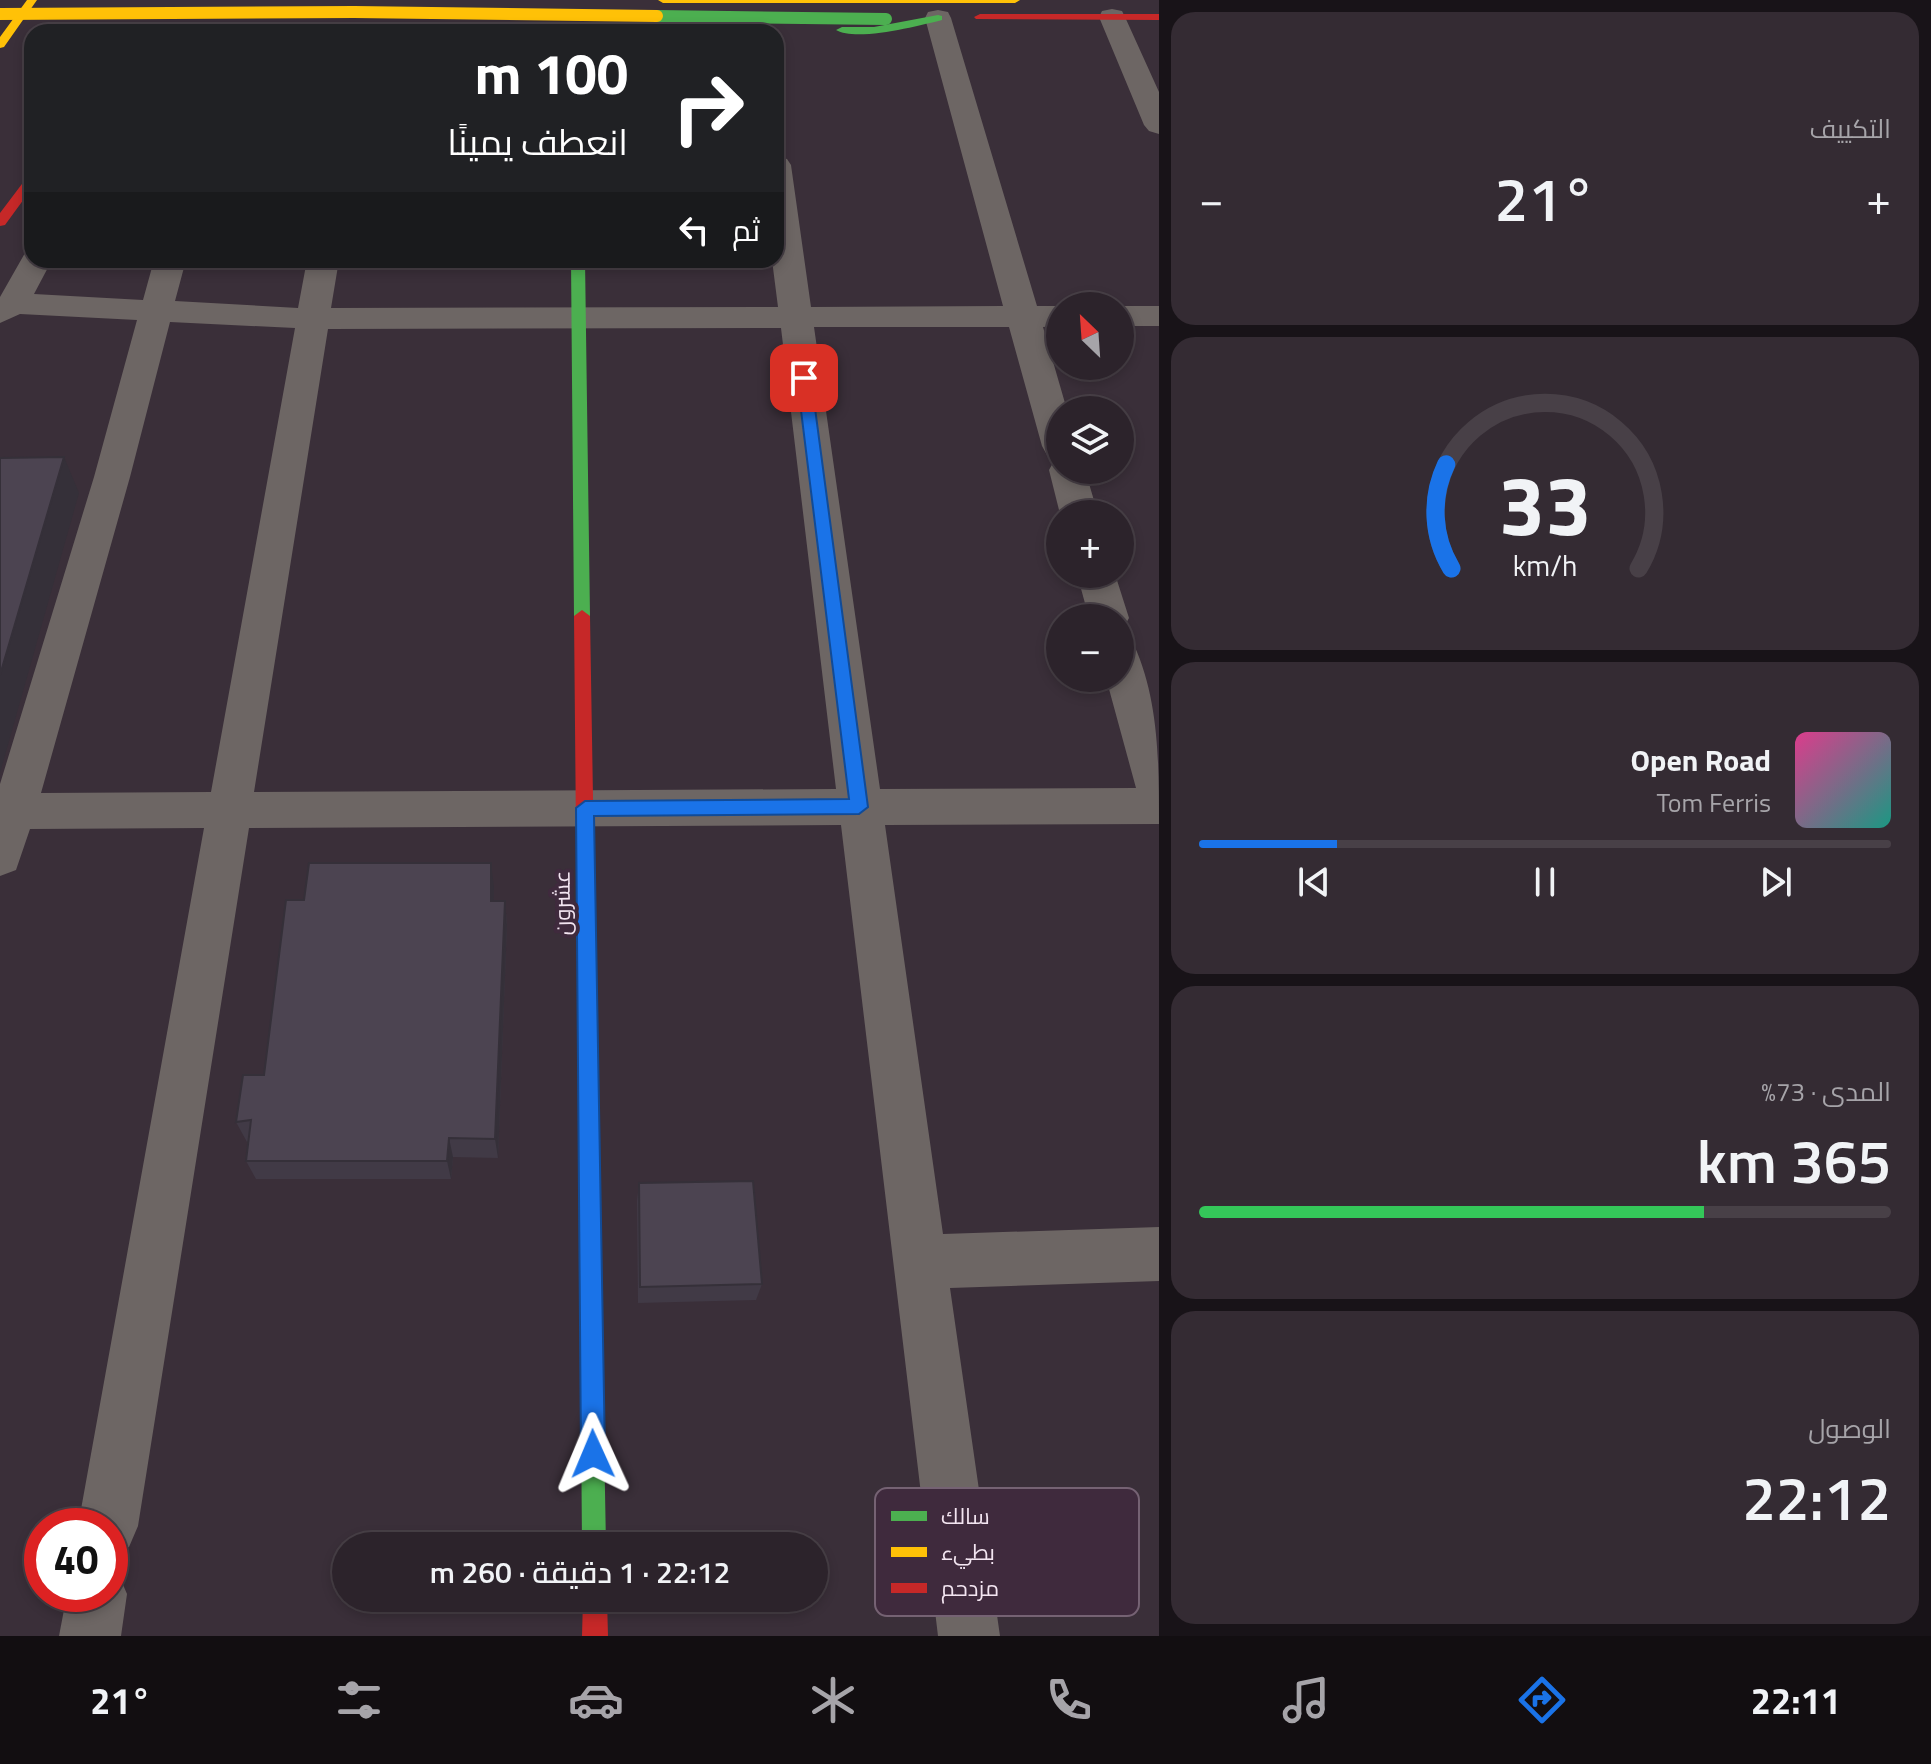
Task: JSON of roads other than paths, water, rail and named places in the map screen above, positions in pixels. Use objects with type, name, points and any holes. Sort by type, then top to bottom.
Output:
[{"type":"main road","points":[[0,45],[32,0]]},
{"type":"main road","points":[[126,24],[139,0]]},
{"type":"main road","points":[[663,0],[886,10]]},
{"type":"main road","points":[[0,14],[886,10],[1015,0]]},
{"type":"main road","points":[[784,31],[874,30],[931,5],[1112,17],[1159,17]]},
{"type":"main road","points":[[0,222],[24,190]]},
{"type":"main road","name":"عشرون","points":[[578,268],[594,1532]]},
{"type":"main road","points":[[595,1612],[595,1636]]},
{"type":"street","points":[[931,5],[1046,397]]},
{"type":"street","points":[[1112,17],[1159,125]]},
{"type":"street","points":[[784,226],[949,1488]]},
{"type":"street","points":[[6,308],[31,268]]},
{"type":"street","points":[[0,857],[96,477],[155,313],[168,268]]},
{"type":"street","points":[[111,1508],[322,268]]},
{"type":"street","points":[[6,308],[314,319],[1046,316]]},
{"type":"street","points":[[1134,316],[1159,316]]},
{"type":"street","points":[[1130,692],[1159,793]]},
{"type":"street","points":[[13,811],[1159,806]]},
{"type":"street","points":[[918,1262],[1159,1254]]},
{"type":"street","points":[[90,1636],[94,1612]]},
{"type":"street","points":[[966,1616],[969,1636]]}]
